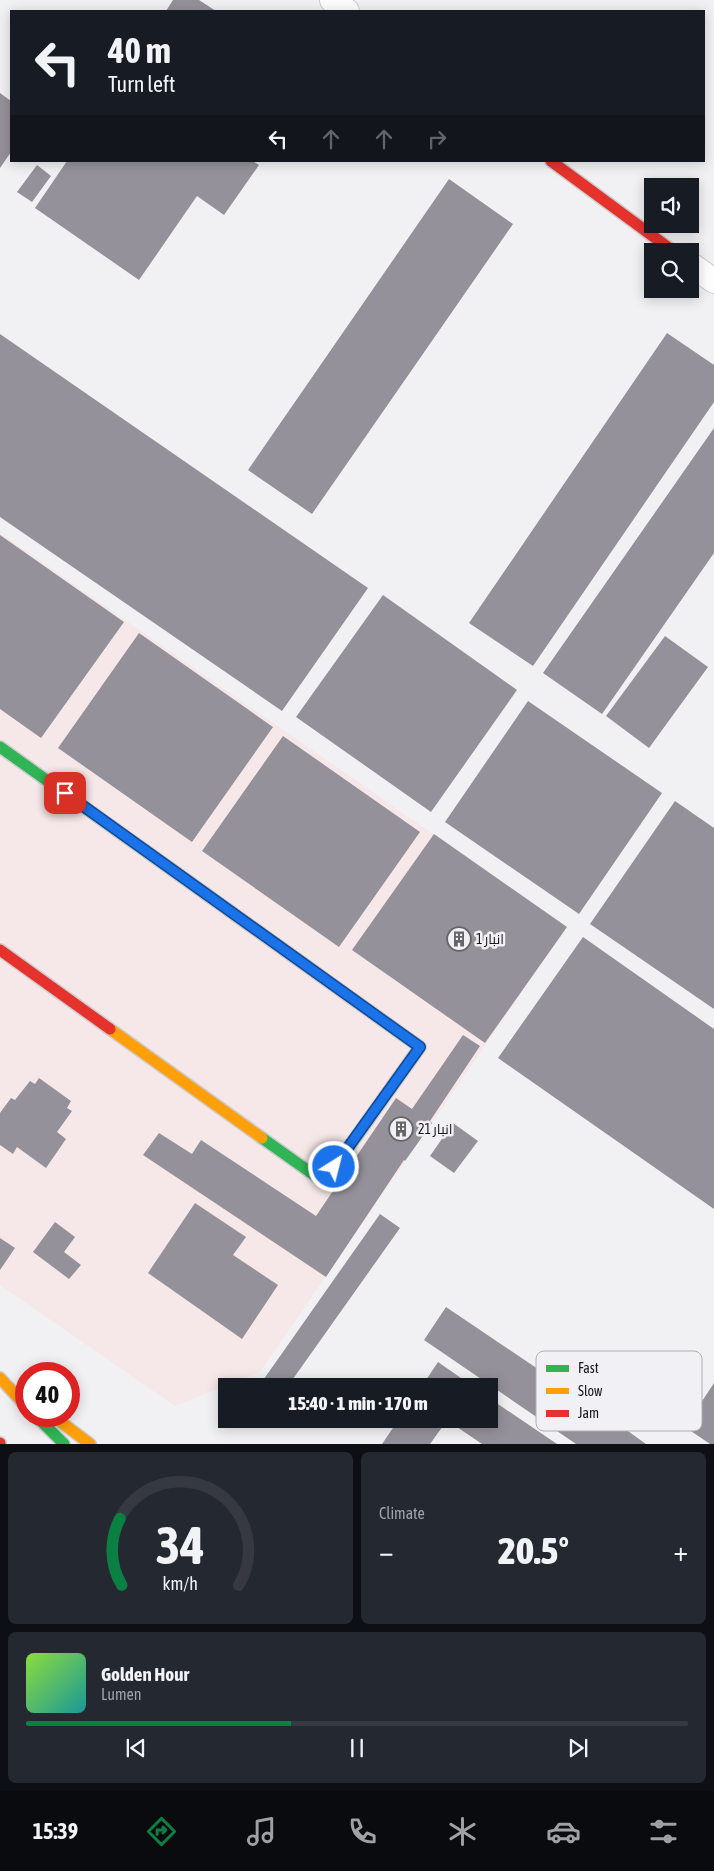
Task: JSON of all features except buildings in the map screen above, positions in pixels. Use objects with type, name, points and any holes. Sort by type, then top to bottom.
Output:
[{"type":"main road","points":[[552,162],[662,243]]},
{"type":"main road","points":[[0,747],[420,1047],[324,1182],[0,950]]},
{"type":"main road","points":[[0,1378],[15,1389]]},
{"type":"main road","points":[[0,1378],[15,1394]]},
{"type":"main road","points":[[47,1427],[64,1444]]},
{"type":"main road","points":[[68,1427],[90,1444]]},
{"type":"street","points":[[332,0],[346,10]]},
{"type":"street","points":[[699,270],[714,281]]},
{"type":"shaded area","points":[[0,533],[567,927],[260,1372],[245,1378],[218,1378],[218,1389],[175,1406],[0,1285]]},
{"type":"traffic: fast","points":[[0,747],[206,894]]},
{"type":"traffic: fast","points":[[262,1138],[324,1182],[420,1047],[396,1030]]},
{"type":"traffic: fast","points":[[47,1427],[64,1444]]},
{"type":"traffic: slow","points":[[110,1029],[262,1138]]},
{"type":"traffic: slow","points":[[0,1378],[15,1394]]},
{"type":"traffic: slow","points":[[68,1427],[90,1444]]},
{"type":"traffic: jam","points":[[552,162],[662,243]]},
{"type":"traffic: jam","points":[[206,894],[396,1030]]},
{"type":"traffic: jam","points":[[0,950],[110,1029]]},
{"type":"place","name":"انبار 1","points":[[459,939]]},
{"type":"place","name":"انبار 21","points":[[401,1129]]},
{"type":"route","points":[[65,793],[420,1047],[334,1167]]}]
